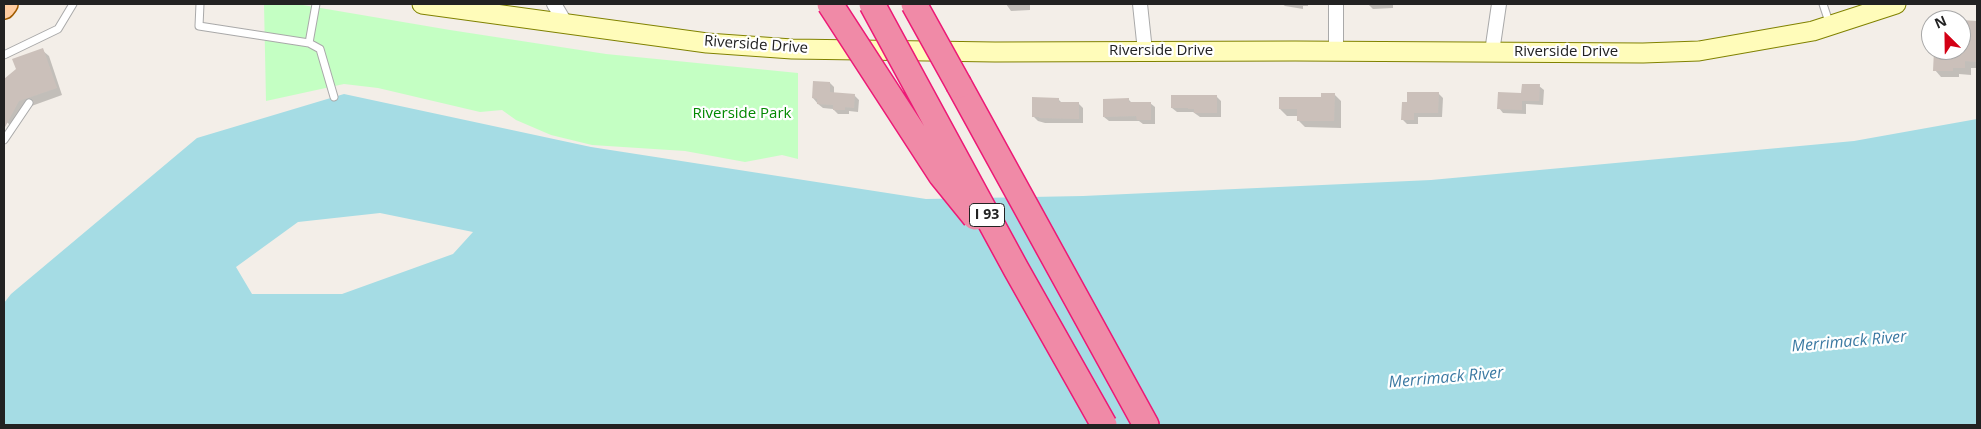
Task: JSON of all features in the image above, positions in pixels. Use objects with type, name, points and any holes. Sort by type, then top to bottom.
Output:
[{"type":"highway","points":[[830,4],[942,175],[1016,269]]},
{"type":"highway","name":"I 93","points":[[872,4],[1016,269],[1104,425]]},
{"type":"highway","name":"I 93","points":[[914,4],[1146,425]]},
{"type":"highway","points":[[934,4],[959,85]]},
{"type":"main road","points":[[4,8],[7,4]]},
{"type":"main road","name":"Riverside Drive","points":[[422,4],[707,43],[792,48],[976,52],[1336,51],[1642,53],[1699,51],[1813,31],[1896,4]]},
{"type":"street","points":[[554,4],[566,24]]},
{"type":"street","points":[[1140,4],[1145,51]]},
{"type":"street","points":[[1336,4],[1336,51]]},
{"type":"street","points":[[1492,52],[1499,4]]},
{"type":"lane","points":[[4,55],[58,28],[73,4]]},
{"type":"lane","points":[[200,4],[199,26],[309,43],[320,48],[334,98]]},
{"type":"lane","points":[[309,43],[316,4]]},
{"type":"lane","points":[[1824,4],[1830,26]]},
{"type":"lane","points":[[4,140],[29,103]]},
{"type":"green space","name":"Riverside Park","points":[[264,4],[297,4],[606,54],[798,73],[798,159],[782,155],[745,162],[685,151],[592,145],[551,135],[516,120],[502,110],[480,112],[378,88],[344,84],[266,101]]},
{"type":"water","name":"Merrimack River","points":[[344,94],[591,147],[926,199],[1083,196],[1431,180],[1854,141],[1977,119],[1977,425],[4,425],[4,303],[11,294],[197,138]],"holes":[[[380,213],[473,232],[453,254],[342,294],[252,294],[236,267],[298,222]]]},
{"type":"building","points":[[1971,21],[1977,21],[1977,62],[1965,61],[1965,68],[1953,68],[1953,71],[1933,71],[1934,60],[1971,60]]},
{"type":"building","points":[[43,48],[57,88],[19,101],[4,129],[4,79],[16,69],[12,59]]},
{"type":"building","points":[[813,81],[830,82],[830,92],[855,94],[854,108],[845,107],[845,110],[833,110],[833,105],[817,104],[817,99],[812,98]]},
{"type":"building","points":[[1522,84],[1540,84],[1539,101],[1522,101],[1522,110],[1497,109],[1498,92],[1521,93]]},
{"type":"building","points":[[1407,92],[1439,92],[1438,113],[1414,113],[1414,120],[1401,120],[1402,102],[1407,102]]},
{"type":"building","points":[[1321,93],[1335,93],[1334,121],[1297,121],[1297,109],[1279,109],[1279,97],[1321,97]]},
{"type":"building","points":[[1171,95],[1217,95],[1217,113],[1194,113],[1194,109],[1171,108]]},
{"type":"building","points":[[1032,97],[1059,98],[1059,102],[1079,102],[1079,119],[1032,117]]},
{"type":"building","points":[[1129,98],[1129,102],[1151,102],[1151,120],[1137,120],[1136,116],[1103,117],[1103,99]]}]
